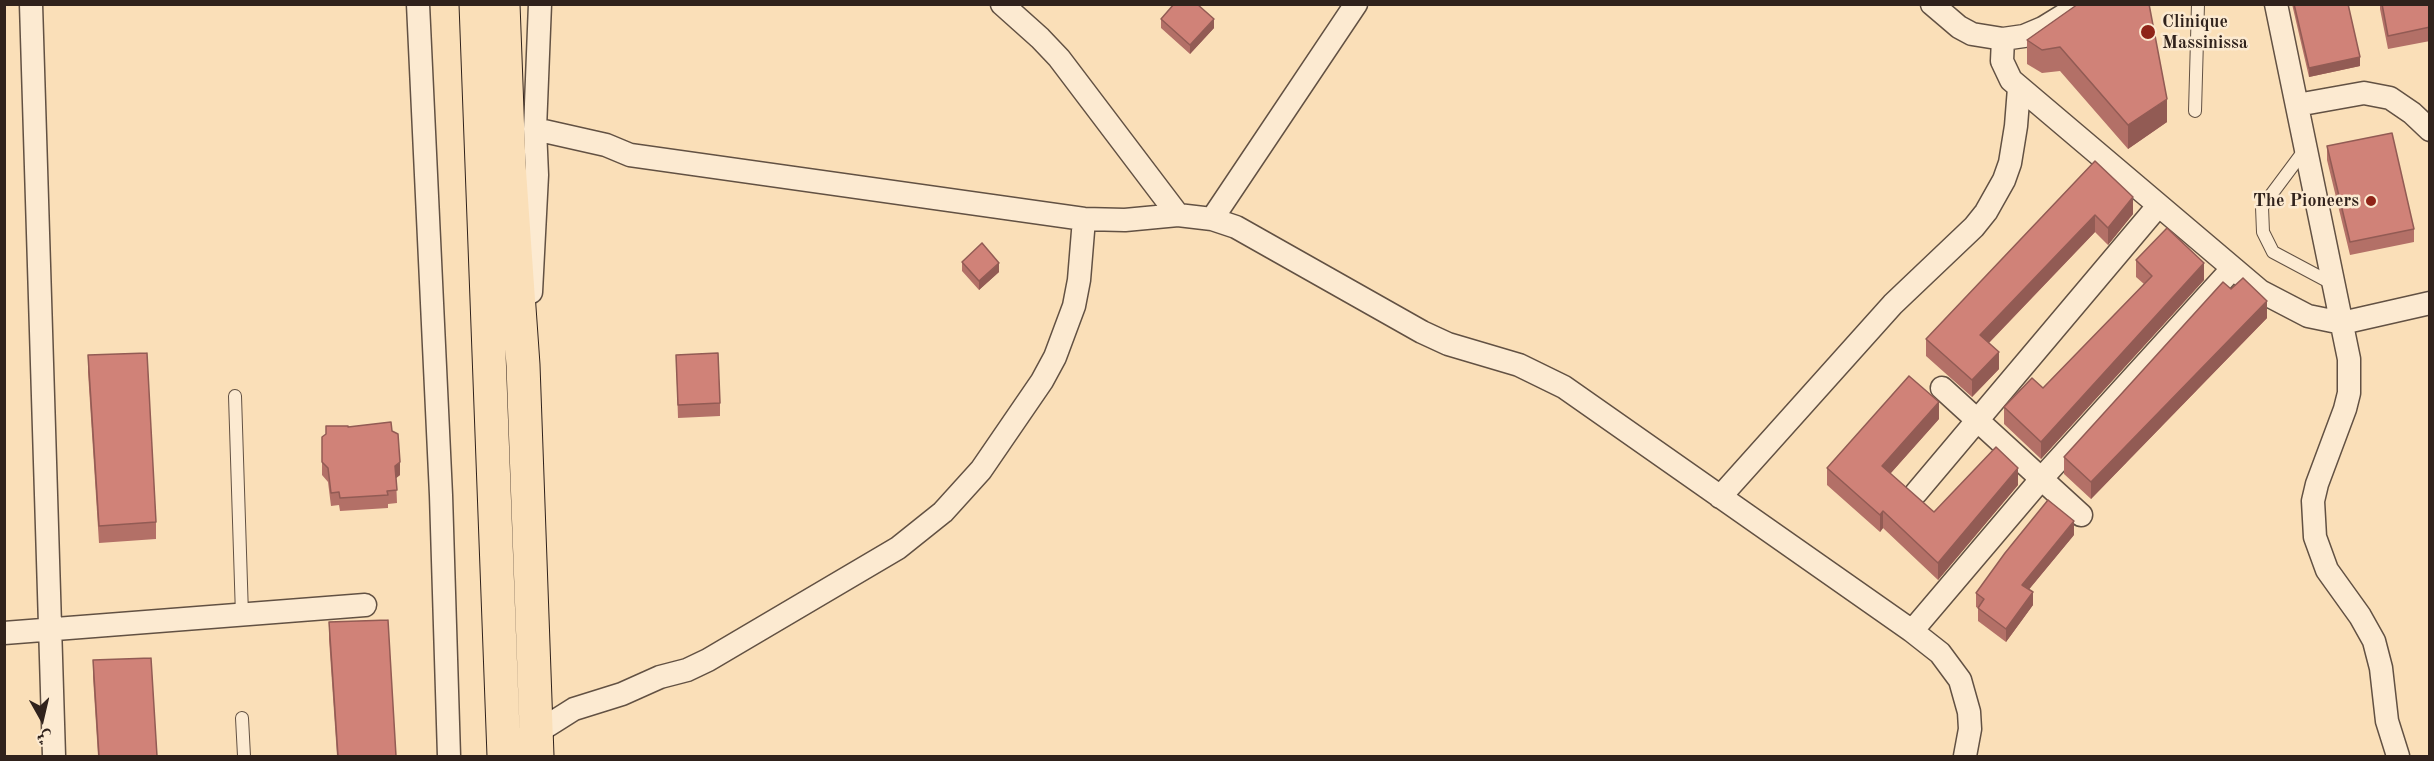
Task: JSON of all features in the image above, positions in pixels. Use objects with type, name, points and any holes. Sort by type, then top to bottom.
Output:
[{"type":"highway","points":[[476,4],[504,756]]},
{"type":"highway","points":[[502,4],[509,164],[523,365],[537,745]]},
{"type":"street","points":[[31,4],[54,756]]},
{"type":"street","points":[[418,4],[441,495],[449,756]]},
{"type":"street","points":[[523,365],[530,298],[537,175],[535,129],[540,4]]},
{"type":"street","points":[[1002,4],[1059,58],[1178,215]]},
{"type":"street","points":[[1212,219],[1356,4]]},
{"type":"street","points":[[1932,4],[1966,30],[1988,38],[2003,39],[2024,36],[2043,28],[2082,4]]},
{"type":"street","points":[[2276,4],[2349,359],[2349,393],[2343,417],[2317,484],[2313,501],[2313,528],[2319,554],[2327,570],[2360,616],[2373,641],[2381,668],[2387,721],[2398,756]]},
{"type":"street","points":[[2003,39],[2001,61],[2010,80],[2260,291],[2308,316],[2342,323],[2430,303]]},
{"type":"street","points":[[1720,497],[1893,304],[1974,227],[1986,212],[2000,188],[2010,163],[2019,88]]},
{"type":"street","points":[[2296,105],[2364,93],[2390,98],[2412,113],[2430,130]]},
{"type":"street","points":[[535,129],[606,145],[630,155],[1084,219],[1125,220],[1178,215],[1212,219],[1236,227],[1422,332],[1448,344],[1519,365],[1564,387],[1912,631],[1940,653],[1960,681],[1969,712],[1970,729],[1965,756]]},
{"type":"street","points":[[1916,493],[2158,206]]},
{"type":"street","points":[[537,745],[574,710],[622,694],[660,677],[687,670],[708,660],[898,548],[943,512],[981,470],[1042,381],[1055,357],[1074,306],[1079,280],[1084,219]]},
{"type":"street","points":[[1912,631],[2042,478],[2232,269]]},
{"type":"street","points":[[1942,388],[2081,515]]},
{"type":"street","points":[[4,633],[365,605]]},
{"type":"lane","points":[[2195,111],[2198,4]]},
{"type":"lane","points":[[2306,148],[2262,207],[2263,232],[2273,252],[2334,285]]},
{"type":"lane","points":[[235,396],[242,615]]},
{"type":"lane","points":[[242,718],[244,756]]},
{"type":"building","points":[[1174,4],[1197,4],[1214,19],[1190,45],[1161,19]]},
{"type":"building","name":"Clinique Massinissa","points":[[2078,4],[2149,4],[2167,99],[2128,125],[2060,47],[2042,50],[2027,40]]},
{"type":"building","points":[[2294,4],[2348,4],[2360,57],[2309,68]]},
{"type":"building","points":[[2382,4],[2430,4],[2430,27],[2388,36]]},
{"type":"building","name":"The Pioneers","points":[[2392,133],[2414,229],[2350,242],[2327,146]]},
{"type":"building","points":[[2095,161],[2133,197],[2108,228],[2095,215],[1980,335],[1999,352],[1972,380],[1926,339]]},
{"type":"building","points":[[2167,228],[2204,263],[2041,442],[2004,407],[2032,378],[2043,388],[2152,276],[2136,260]]},
{"type":"building","points":[[982,243],[999,263],[979,281],[962,262]]},
{"type":"building","points":[[2243,278],[2267,301],[2091,482],[2064,457],[2223,282],[2231,289]]},
{"type":"building","points":[[147,353],[156,522],[99,526],[88,355]]},
{"type":"building","points":[[718,353],[720,403],[678,405],[676,355]]},
{"type":"building","points":[[1909,376],[1939,402],[1882,466],[1934,512],[1996,447],[2018,468],[1938,563],[1883,511],[1880,515],[1827,468]]},
{"type":"building","points":[[391,422],[392,431],[398,434],[400,462],[395,466],[397,490],[387,491],[388,495],[340,498],[339,492],[331,493],[328,468],[322,462],[322,437],[326,434],[326,426],[348,427]]},
{"type":"building","points":[[2048,500],[2074,521],[2022,585],[2033,592],[2006,629],[1978,608],[1984,599],[1976,593]]},
{"type":"building","points":[[388,620],[396,756],[338,756],[329,622]]},
{"type":"building","points":[[151,658],[157,756],[99,756],[93,660]]},
{"type":"place","name":"Clinique Massinissa","points":[[2148,32]]},
{"type":"place","name":"The Pioneers","points":[[2371,201]]}]
